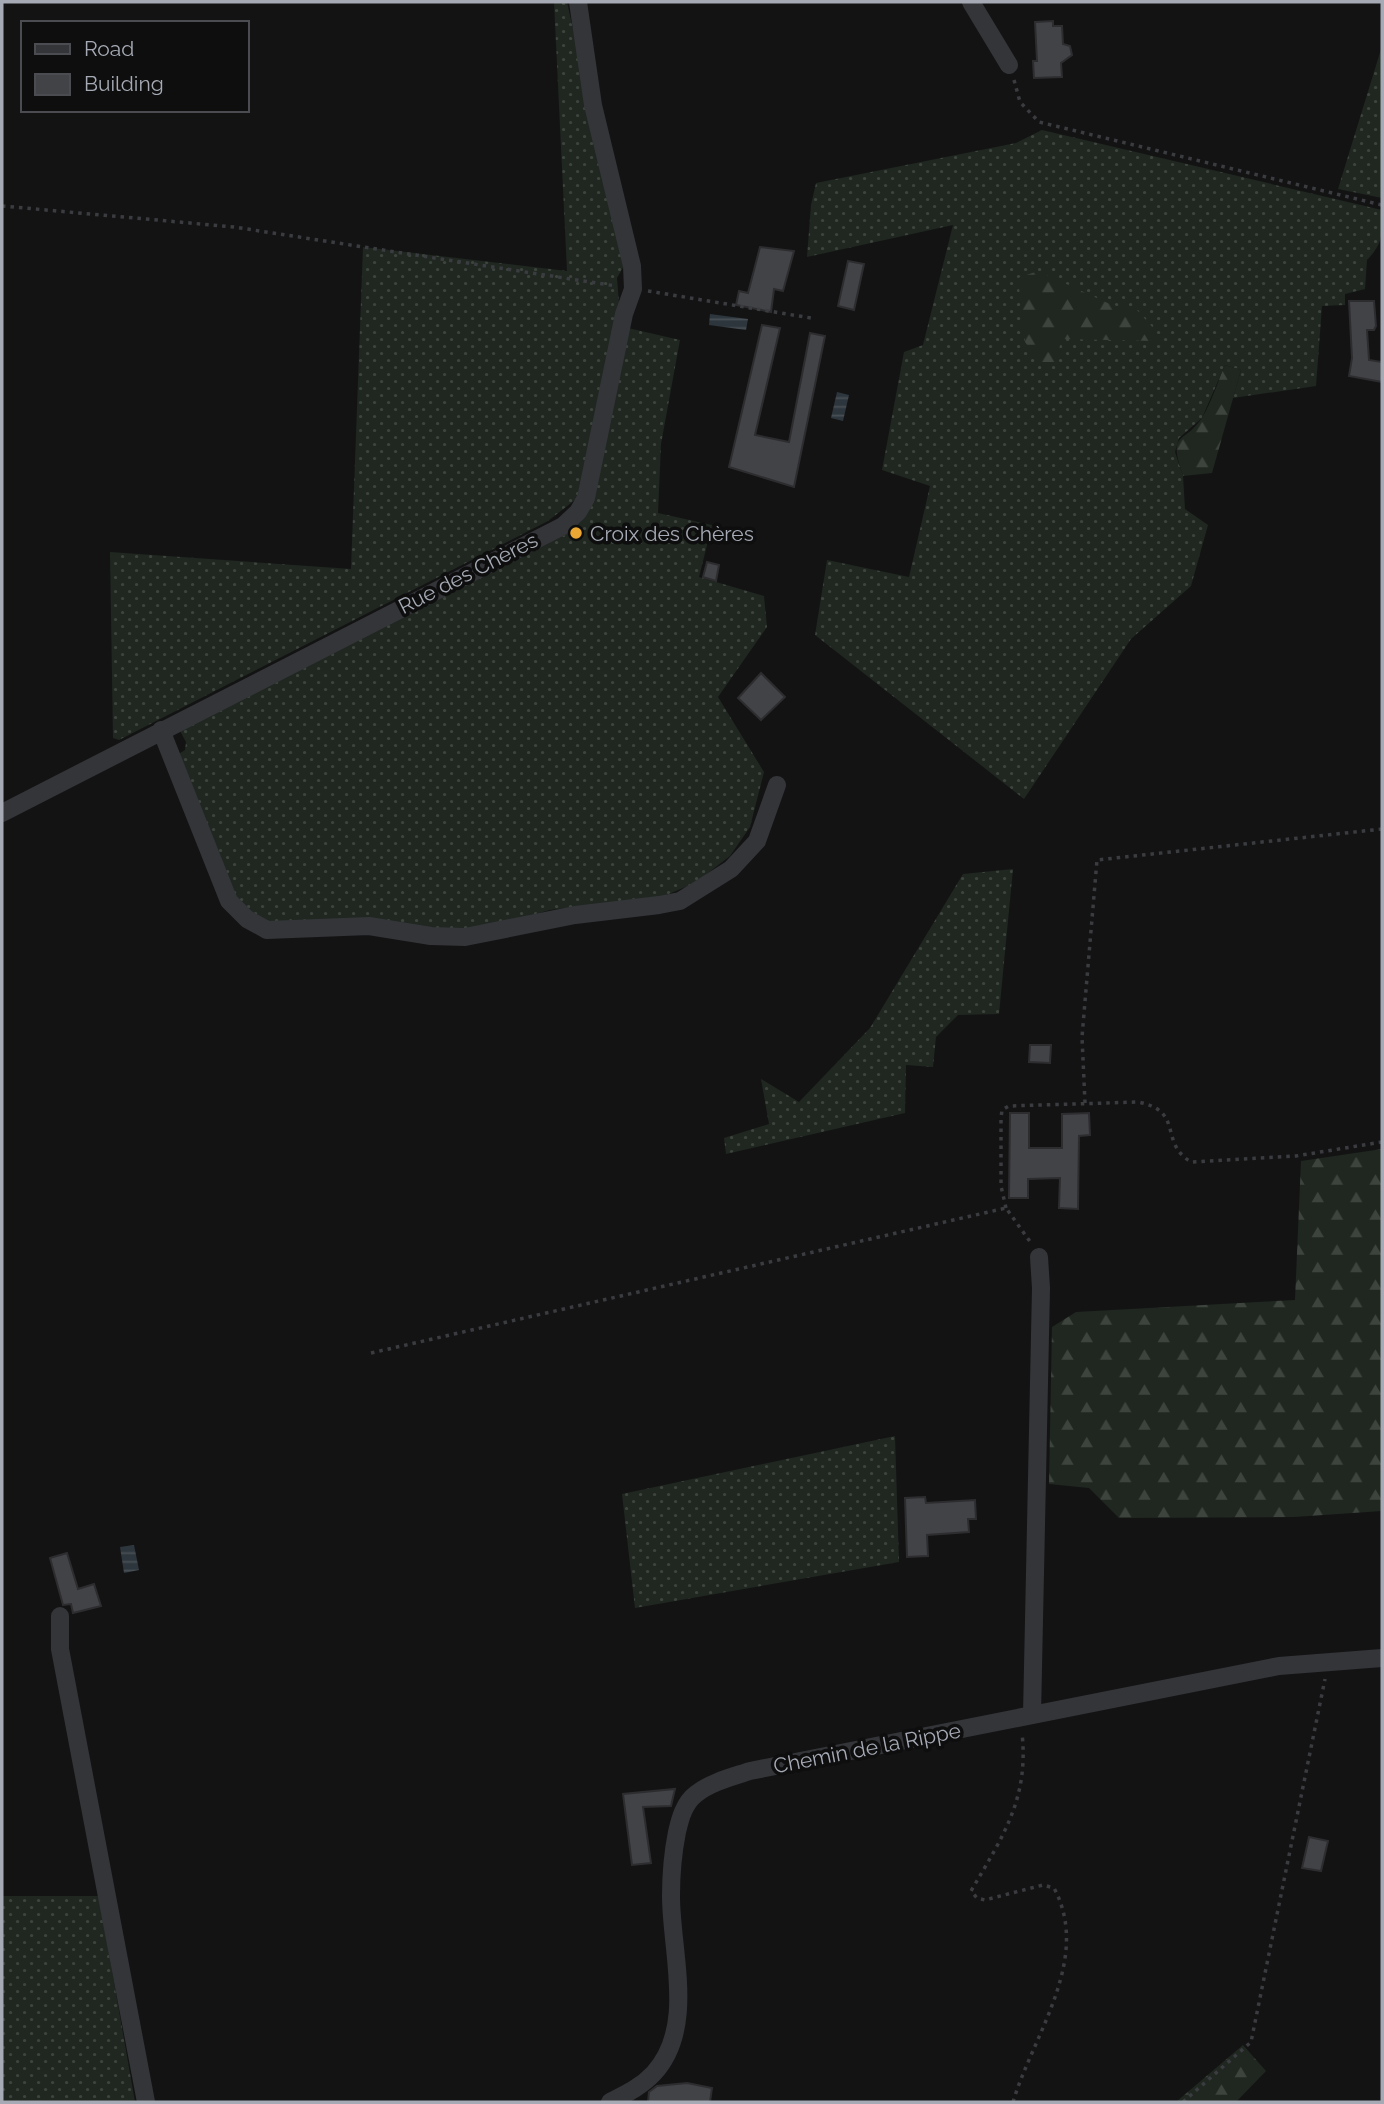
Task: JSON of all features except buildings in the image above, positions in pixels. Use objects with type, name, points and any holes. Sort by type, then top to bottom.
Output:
[{"type":"street","name":"Rue des Chères","points":[[2,813],[563,526],[578,512],[586,498],[624,314],[633,289],[627,242],[593,105],[578,2]]},
{"type":"street","points":[[971,2],[1009,65]]},
{"type":"street","points":[[161,730],[229,901],[247,919],[267,930],[369,926],[431,936],[465,937],[575,915],[680,901],[731,869],[757,841],[777,785]]},
{"type":"street","points":[[1026,1716],[1041,1288],[1039,1257]]},
{"type":"street","points":[[61,1616],[60,1649],[146,2102]]},
{"type":"street","name":"Chemin de la Rippe","points":[[610,2102],[638,2088],[656,2072],[669,2050],[679,2004],[671,1896],[675,1843],[682,1814],[694,1795],[720,1781],[750,1771],[1026,1716],[1279,1666],[1382,1658]]},
{"type":"path","points":[[1009,65],[1020,102],[1039,122],[1382,205]]},
{"type":"path","points":[[2,206],[233,227],[811,318]]},
{"type":"path","points":[[1085,1103],[1082,1037],[1097,860],[1382,829]]},
{"type":"path","points":[[1039,1257],[1006,1208],[1001,1186],[1002,1110],[1009,1106],[1153,1104],[1164,1112],[1174,1145],[1181,1156],[1191,1163],[1296,1156],[1382,1142]]},
{"type":"path","points":[[371,1353],[1006,1208]]},
{"type":"path","points":[[1183,2102],[1251,2042],[1327,1672],[1337,1660]]},
{"type":"path","points":[[1013,2102],[1050,2017],[1066,1943],[1061,1902],[1054,1888],[1044,1885],[985,1900],[977,1898],[971,1891],[1018,1804],[1026,1716]]},
{"type":"green space","points":[[554,2],[567,2],[625,264],[617,278],[619,303],[580,496],[548,521],[119,740],[113,738],[110,552],[351,569],[363,247],[567,271]]},
{"type":"green space","points":[[1382,46],[1382,198],[1338,189]]},
{"type":"green space","points":[[1042,130],[1382,210],[1382,225],[1379,243],[1367,260],[1365,289],[1345,294],[1345,305],[1322,306],[1316,386],[1233,398],[1241,370],[1225,365],[1202,418],[1179,438],[1175,452],[1183,476],[1185,509],[1208,525],[1191,586],[1131,639],[1024,799],[815,635],[827,560],[909,577],[930,486],[882,470],[904,352],[923,345],[953,225],[807,257],[811,205],[816,183],[1016,143]]},
{"type":"green space","points":[[1038,271],[1112,305],[1137,310],[1154,329],[1155,341],[1062,339],[1055,362],[1040,362],[1025,342],[1018,278]]},
{"type":"green space","points":[[628,328],[680,340],[661,444],[658,513],[712,525],[699,577],[764,596],[767,627],[718,697],[764,772],[750,827],[730,856],[695,883],[664,896],[550,910],[478,930],[264,923],[244,910],[228,888],[177,755],[185,750],[186,742],[179,729],[569,533],[591,507]]},
{"type":"green space","points":[[1225,365],[1241,370],[1212,473],[1183,476],[1178,461],[1177,444],[1203,416]]},
{"type":"green space","points":[[1013,869],[999,1014],[958,1015],[936,1037],[933,1067],[906,1065],[905,1113],[726,1154],[724,1138],[769,1124],[761,1079],[799,1102],[870,1028],[963,874]]},
{"type":"green space","points":[[1382,1149],[1382,1511],[1294,1517],[1119,1518],[1089,1488],[1049,1484],[1052,1327],[1076,1312],[1295,1300],[1301,1161]]},
{"type":"green space","points":[[895,1436],[899,1562],[635,1608],[622,1494]]},
{"type":"green space","points":[[2,1896],[99,1896],[135,2102],[2,2102]]},
{"type":"green space","points":[[1243,2045],[1266,2071],[1236,2102],[1176,2102]]},
{"type":"shaded area","points":[[710,314],[748,319],[746,330],[709,325]]},
{"type":"shaded area","points":[[837,392],[849,395],[843,421],[831,418]]},
{"type":"shaded area","points":[[134,1545],[139,1570],[124,1573],[120,1547]]},
{"type":"place","name":"Croix des Chères","points":[[576,533]]}]
